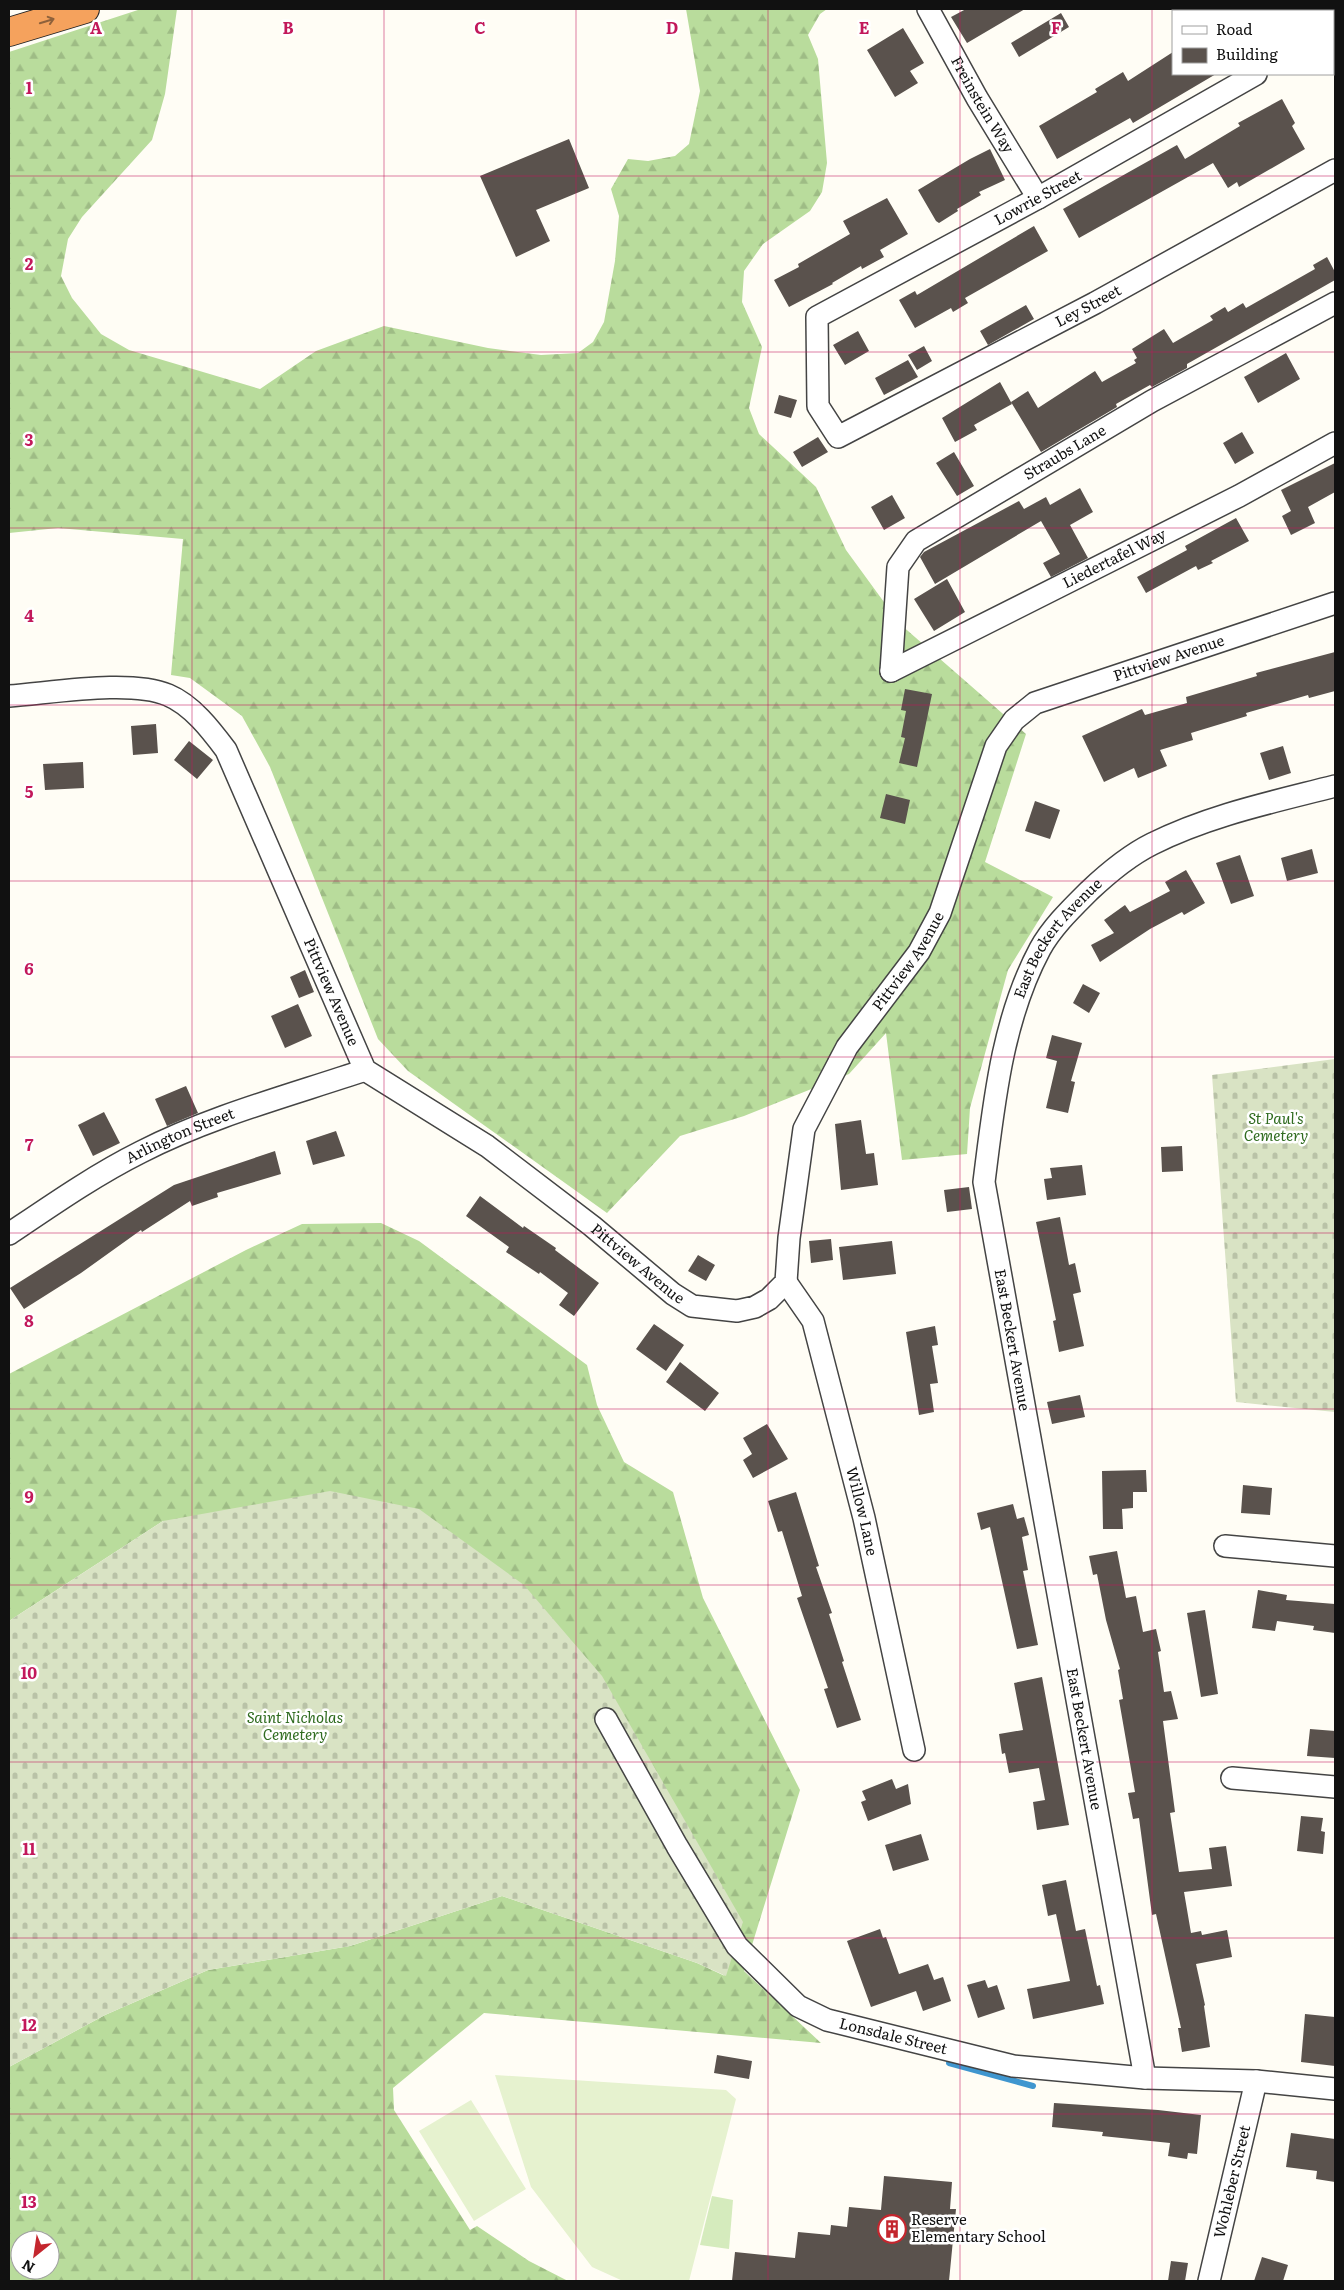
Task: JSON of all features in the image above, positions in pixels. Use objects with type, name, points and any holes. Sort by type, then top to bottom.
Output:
[{"type":"highway","points":[[9,32],[85,9]]},
{"type":"street","name":"Freinstein Way","points":[[928,9],[978,98],[1038,198]]},
{"type":"street","name":"Lowrie Street","points":[[817,317],[1038,198],[1254,75]]},
{"type":"street","name":"Ley Street","points":[[817,317],[818,406],[838,437],[1095,303],[1335,170]]},
{"type":"street","name":"Straubs Lane","points":[[891,671],[898,567],[916,541],[1152,401],[1335,303]]},
{"type":"street","name":"Liedertafel Way","points":[[891,671],[1239,496],[1335,443]]},
{"type":"street","name":"Pittview Avenue","points":[[9,696],[137,686],[169,696],[204,721],[226,750],[365,1070],[487,1146],[592,1226],[673,1294],[692,1306],[737,1311],[755,1307],[769,1299],[786,1282],[788,1238],[804,1129],[847,1047],[919,952],[940,913],[996,746],[1014,720],[1035,702],[1335,603]]},
{"type":"street","name":"East Beckert Avenue","points":[[1145,2078],[984,1182],[995,1091],[1004,1048],[1022,988],[1041,947],[1071,909],[1110,870],[1152,844],[1235,811],[1335,786]]},
{"type":"street","name":"Arlington Street","points":[[9,1234],[63,1197],[141,1152],[207,1124],[365,1070]]},
{"type":"street","name":"Willow Lane","points":[[786,1282],[813,1321],[864,1518],[914,1750]]},
{"type":"street","points":[[1225,1546],[1335,1556]]},
{"type":"street","name":"Lonsdale Street","points":[[606,1719],[676,1846],[737,1946],[798,2006],[827,2020],[1013,2066],[1145,2078],[1256,2081],[1335,2089]]},
{"type":"street","points":[[1232,1778],[1335,1787]]},
{"type":"street","name":"Wohleber Street","points":[[1209,2281],[1256,2081]]},
{"type":"green space","points":[[141,9],[177,9],[165,94],[152,140],[82,217],[68,239],[61,276],[72,298],[101,334],[129,350],[260,389],[316,351],[384,326],[488,348],[541,355],[578,353],[593,342],[604,322],[615,261],[619,216],[611,189],[628,159],[648,161],[675,156],[689,144],[700,91],[686,9],[827,9],[820,14],[808,35],[818,59],[827,163],[822,192],[810,211],[763,244],[744,271],[742,302],[762,347],[749,408],[759,434],[816,487],[846,550],[900,624],[1026,734],[985,862],[1053,897],[1008,970],[970,1108],[967,1154],[902,1160],[886,1033],[849,1074],[744,1116],[680,1136],[607,1213],[408,1071],[378,1039],[270,767],[242,716],[190,678],[171,675],[183,539],[58,528],[9,533],[9,52]]},
{"type":"green space","name":"St Paul's Cemetery","points":[[1335,1059],[1335,1412],[1236,1402],[1212,1075]]},
{"type":"green space","points":[[381,1223],[419,1241],[587,1365],[597,1405],[624,1462],[673,1492],[703,1598],[800,1790],[744,1971],[821,2043],[484,2013],[393,2088],[394,2110],[470,2230],[477,2226],[529,2261],[568,2281],[9,2281],[9,2067],[105,2015],[208,1970],[350,1946],[502,1896],[697,1963],[725,1976],[163,1521],[9,1621],[9,1374],[246,1250],[302,1224]]},
{"type":"green space","name":"Saint Nicholas Cemetery","points":[[330,1491],[419,1509],[524,1585],[602,1676],[743,1922],[726,1976],[697,1963],[502,1896],[350,1946],[208,1970],[105,2015],[9,2067],[9,1621],[163,1521]]},
{"type":"green space","points":[[495,2075],[726,2090],[736,2099],[689,2281],[623,2281],[592,2267],[531,2187]]},
{"type":"green space","points":[[471,2100],[526,2189],[474,2221],[419,2131]]},
{"type":"green space","points":[[712,2196],[733,2200],[729,2249],[700,2245]]},
{"type":"building","points":[[966,9],[1025,9],[967,43],[951,17]]},
{"type":"building","points":[[1061,13],[1069,27],[1019,57],[1011,43]]},
{"type":"building","points":[[903,28],[924,63],[910,71],[918,83],[895,97],[867,50]]},
{"type":"building","points":[[1172,53],[1172,75],[1214,75],[1133,123],[1130,118],[1057,159],[1039,126],[1097,92],[1095,89],[1123,72],[1128,81]]},
{"type":"building","points":[[1282,99],[1295,123],[1292,126],[1305,149],[1239,187],[1237,182],[1228,188],[1213,163],[1079,238],[1063,209],[1177,145],[1185,159],[1240,126],[1238,123]]},
{"type":"building","points":[[569,139],[589,188],[536,210],[550,241],[516,257],[480,176]]},
{"type":"building","points":[[990,149],[1005,180],[979,192],[981,195],[957,209],[958,211],[939,223],[936,221],[918,190]]},
{"type":"building","points":[[887,198],[908,234],[880,250],[884,257],[862,269],[861,266],[833,284],[789,307],[774,280],[799,267],[798,264],[850,234],[843,221]]},
{"type":"building","points":[[1034,226],[1048,251],[965,298],[968,303],[953,312],[951,308],[915,328],[899,300],[915,291],[917,295]]},
{"type":"building","points":[[1327,257],[1335,272],[1335,280],[1187,364],[1187,368],[1152,387],[1150,385],[1116,404],[1117,407],[1041,452],[1011,402],[1028,391],[1038,408],[1095,371],[1102,382],[1136,363],[1134,360],[1137,358],[1132,349],[1164,329],[1173,343],[1213,320],[1210,316],[1225,307],[1228,312],[1243,303],[1246,308],[1315,269],[1313,265]]},
{"type":"building","points":[[1026,305],[1034,319],[988,345],[980,331]]},
{"type":"building","points":[[858,331],[869,351],[845,365],[833,345]]},
{"type":"building","points":[[924,346],[932,361],[917,370],[908,355]]},
{"type":"building","points":[[1286,353],[1300,379],[1258,403],[1244,377]]},
{"type":"building","points":[[908,360],[918,377],[884,395],[875,378]]},
{"type":"building","points":[[1000,382],[1012,404],[974,425],[977,430],[955,442],[942,418]]},
{"type":"building","points":[[779,395],[797,400],[791,418],[774,413]]},
{"type":"building","points":[[1242,432],[1254,453],[1235,464],[1223,443]]},
{"type":"building","points":[[818,437],[828,452],[802,467],[793,452]]},
{"type":"building","points":[[954,452],[974,486],[957,496],[936,463]]},
{"type":"building","points":[[1335,463],[1335,492],[1308,507],[1315,523],[1291,535],[1282,516],[1291,511],[1281,490]]},
{"type":"building","points":[[1080,488],[1093,512],[1070,525],[1088,558],[1051,577],[1043,563],[1060,554],[1041,521],[935,584],[920,557],[924,552],[1019,501],[1024,509],[1046,497],[1050,505]]},
{"type":"building","points":[[892,495],[905,518],[884,530],[871,507]]},
{"type":"building","points":[[1236,518],[1249,541],[1211,561],[1213,563],[1198,570],[1196,566],[1146,593],[1137,577],[1187,550],[1185,546]]},
{"type":"building","points":[[947,579],[965,612],[934,631],[914,599]]},
{"type":"building","points":[[1335,652],[1335,691],[1309,698],[1308,695],[1246,713],[1247,716],[1191,733],[1193,740],[1160,750],[1167,766],[1138,778],[1134,768],[1104,782],[1082,736],[1142,709],[1145,715],[1187,703],[1186,697],[1257,676],[1256,673]]},
{"type":"building","points":[[905,689],[932,694],[917,767],[899,763],[905,738],[901,737],[906,711],[901,710]]},
{"type":"building","points":[[156,724],[158,753],[133,755],[131,726]]},
{"type":"building","points":[[189,741],[213,760],[197,779],[174,760]]},
{"type":"building","points":[[1283,746],[1291,773],[1269,780],[1260,753]]},
{"type":"building","points":[[83,762],[84,788],[45,790],[43,764]]},
{"type":"building","points":[[886,794],[910,800],[905,824],[880,818]]},
{"type":"building","points":[[1035,801],[1060,810],[1050,839],[1025,831]]},
{"type":"building","points":[[1312,849],[1318,873],[1287,881],[1281,858]]},
{"type":"building","points":[[1240,855],[1254,896],[1231,904],[1216,863]]},
{"type":"building","points":[[1186,870],[1205,903],[1184,915],[1182,912],[1150,929],[1100,962],[1091,945],[1114,933],[1104,920],[1125,905],[1130,912],[1170,891],[1165,882]]},
{"type":"building","points":[[305,970],[314,992],[299,998],[290,977]]},
{"type":"building","points":[[1083,984],[1100,993],[1089,1013],[1073,1003]]},
{"type":"building","points":[[298,1004],[312,1036],[285,1048],[271,1016]]},
{"type":"building","points":[[1052,1035],[1082,1043],[1071,1081],[1075,1082],[1068,1113],[1046,1108],[1057,1061],[1046,1058]]},
{"type":"building","points":[[186,1086],[198,1113],[167,1126],[155,1099]]},
{"type":"building","points":[[104,1112],[120,1143],[93,1156],[78,1125]]},
{"type":"building","points":[[861,1120],[866,1154],[874,1153],[878,1185],[841,1190],[835,1124]]},
{"type":"building","points":[[336,1131],[345,1156],[313,1165],[306,1141]]},
{"type":"building","points":[[1182,1146],[1183,1171],[1162,1172],[1161,1147]]},
{"type":"building","points":[[275,1151],[281,1174],[217,1193],[218,1197],[192,1206],[190,1201],[142,1232],[141,1230],[81,1273],[24,1309],[10,1288],[174,1185]]},
{"type":"building","points":[[1082,1165],[1086,1195],[1047,1200],[1044,1179],[1052,1178],[1050,1168]]},
{"type":"building","points":[[969,1187],[972,1209],[947,1212],[944,1190]]},
{"type":"building","points":[[480,1196],[523,1228],[524,1226],[556,1248],[555,1250],[599,1283],[574,1316],[559,1305],[568,1293],[540,1272],[539,1274],[506,1252],[509,1247],[466,1216]]},
{"type":"building","points":[[1060,1217],[1069,1265],[1075,1263],[1081,1292],[1073,1294],[1084,1346],[1059,1352],[1053,1321],[1056,1320],[1036,1222]]},
{"type":"building","points":[[831,1239],[833,1260],[811,1263],[809,1241]]},
{"type":"building","points":[[892,1241],[896,1274],[843,1280],[839,1247]]},
{"type":"building","points":[[698,1255],[715,1265],[706,1281],[688,1271]]},
{"type":"building","points":[[654,1324],[684,1345],[666,1371],[636,1349]]},
{"type":"building","points":[[935,1326],[938,1345],[932,1346],[938,1383],[930,1384],[934,1412],[919,1415],[906,1332]]},
{"type":"building","points":[[680,1362],[719,1393],[705,1411],[666,1382]]},
{"type":"building","points":[[1080,1395],[1085,1417],[1052,1424],[1047,1402]]},
{"type":"building","points":[[767,1424],[788,1459],[753,1478],[743,1460],[752,1454],[743,1438]]},
{"type":"building","points":[[1146,1470],[1147,1492],[1133,1492],[1133,1508],[1122,1509],[1123,1529],[1103,1529],[1102,1471]]},
{"type":"building","points":[[1243,1485],[1272,1488],[1270,1515],[1241,1513]]},
{"type":"building","points":[[796,1492],[819,1566],[816,1567],[832,1613],[829,1614],[844,1661],[842,1662],[861,1720],[837,1728],[824,1689],[828,1688],[797,1598],[802,1596],[782,1531],[778,1532],[768,1501]]},
{"type":"building","points":[[1013,1504],[1017,1519],[1024,1517],[1029,1535],[1022,1537],[1028,1570],[1023,1571],[1038,1645],[1017,1649],[990,1527],[981,1530],[977,1513]]},
{"type":"building","points":[[1117,1551],[1126,1598],[1136,1596],[1143,1632],[1156,1629],[1161,1651],[1158,1652],[1164,1692],[1171,1691],[1178,1719],[1163,1721],[1175,1812],[1170,1813],[1179,1872],[1212,1869],[1209,1848],[1226,1846],[1232,1886],[1184,1892],[1191,1933],[1201,1931],[1202,1935],[1227,1930],[1232,1957],[1196,1964],[1205,2005],[1210,2047],[1182,2052],[1178,2028],[1181,2028],[1156,1914],[1152,1915],[1139,1818],[1133,1819],[1128,1793],[1135,1792],[1119,1700],[1123,1699],[1118,1670],[1120,1669],[1106,1620],[1097,1574],[1093,1575],[1089,1556]]},
{"type":"building","points":[[1258,1590],[1287,1595],[1286,1600],[1335,1604],[1335,1633],[1313,1630],[1314,1626],[1277,1621],[1275,1631],[1252,1628]]},
{"type":"building","points":[[1205,1610],[1218,1694],[1201,1697],[1187,1613]]},
{"type":"building","points":[[1042,1677],[1069,1825],[1037,1830],[1033,1802],[1045,1800],[1039,1768],[1009,1773],[1005,1753],[1002,1754],[999,1734],[1023,1730],[1014,1683]]},
{"type":"building","points":[[1310,1729],[1335,1731],[1335,1758],[1307,1756]]},
{"type":"building","points":[[892,1779],[896,1789],[908,1784],[911,1804],[868,1821],[861,1802],[866,1800],[862,1791]]},
{"type":"building","points":[[1301,1816],[1323,1818],[1321,1831],[1325,1832],[1323,1854],[1297,1851]]},
{"type":"building","points":[[921,1834],[929,1860],[893,1871],[885,1845]]},
{"type":"building","points":[[1066,1880],[1076,1931],[1085,1929],[1097,1986],[1100,1985],[1104,2004],[1033,2019],[1027,1989],[1070,1981],[1056,1914],[1048,1916],[1042,1885]]},
{"type":"building","points":[[880,1929],[883,1938],[886,1937],[899,1974],[928,1964],[934,1980],[943,1977],[951,2001],[923,2011],[916,1991],[871,2007],[847,1941]]},
{"type":"building","points":[[985,1980],[988,1988],[997,1985],[1005,2009],[978,2018],[967,1985]]},
{"type":"building","points":[[1305,2014],[1335,2017],[1335,2066],[1301,2062]]},
{"type":"building","points":[[717,2055],[752,2061],[749,2079],[714,2073]]},
{"type":"building","points":[[1054,2103],[1201,2115],[1197,2154],[1188,2153],[1187,2159],[1168,2156],[1170,2143],[1102,2136],[1103,2132],[1052,2127]]},
{"type":"building","points":[[1291,2133],[1335,2139],[1335,2182],[1316,2179],[1317,2171],[1286,2167]]},
{"type":"building","name":"Reserve Elementary School","points":[[884,2176],[952,2182],[950,2209],[956,2209],[949,2281],[732,2281],[735,2252],[795,2258],[798,2232],[830,2235],[831,2225],[847,2227],[849,2207],[881,2210]]},
{"type":"building","points":[[1262,2257],[1288,2265],[1283,2281],[1254,2281]]},
{"type":"building","points":[[1171,2261],[1188,2263],[1185,2281],[1168,2281]]},
{"type":"waterway","points":[[949,2063],[1033,2086]]},
{"type":"place","name":"Reserve Elementary School","points":[[892,2229]]}]
